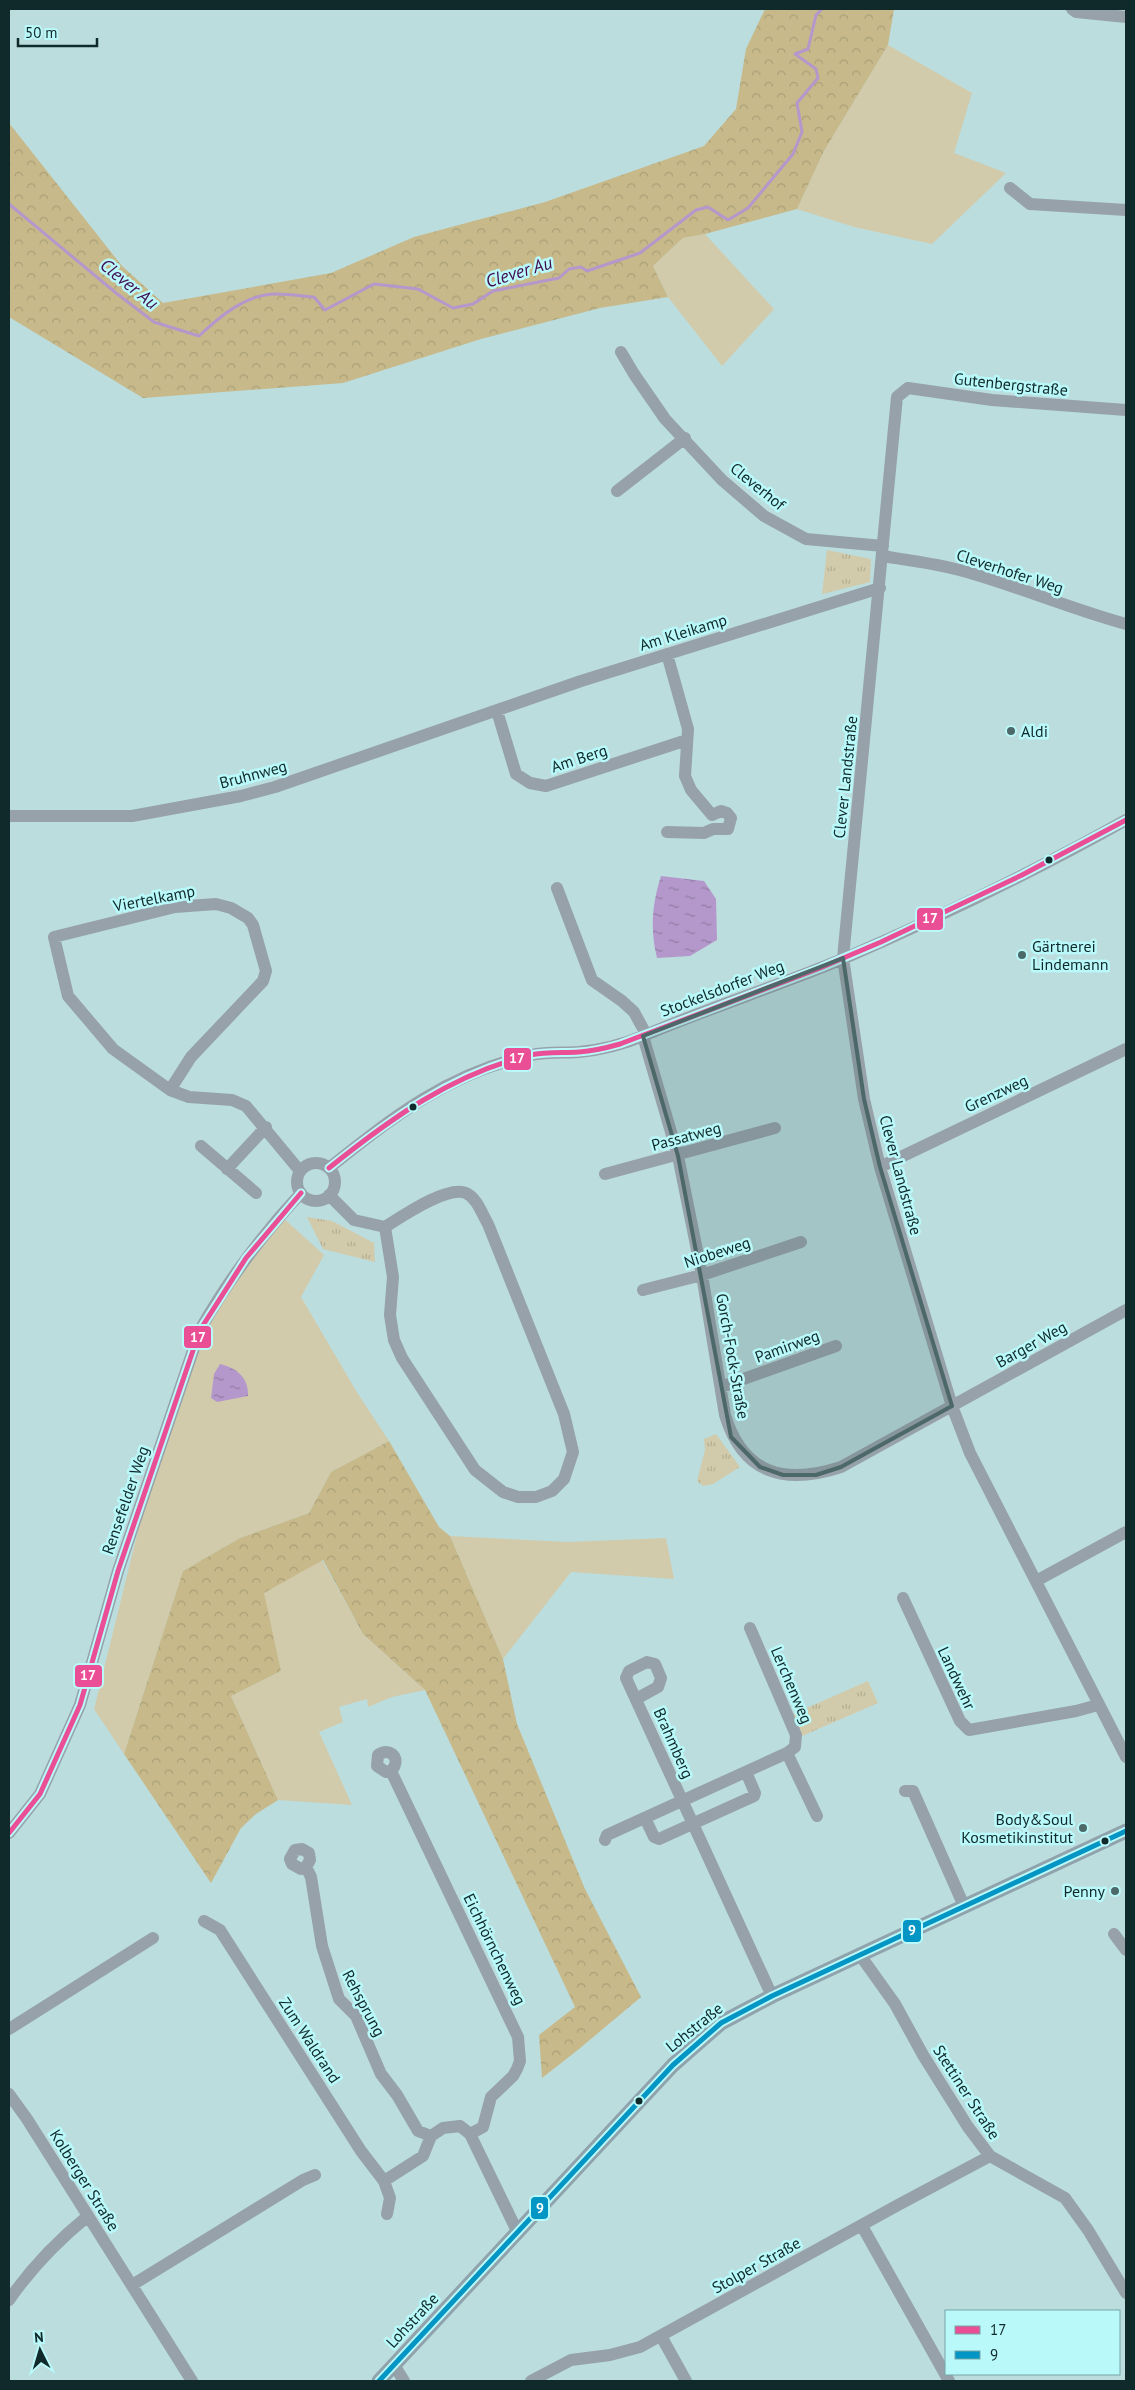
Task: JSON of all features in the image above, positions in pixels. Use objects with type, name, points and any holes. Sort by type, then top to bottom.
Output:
[{"type":"main road","name":"Lohstraße","points":[[379,2381],[673,2065],[722,2024],[772,1996],[1126,1831]]},
{"type":"street","points":[[1072,9],[1076,12],[1126,17]]},
{"type":"street","points":[[1010,188],[1030,204],[1126,210]]},
{"type":"street","name":"Cleverhof","points":[[621,352],[665,419],[685,438],[722,480],[764,516],[806,539],[882,551]]},
{"type":"street","name":"Gutenbergstraße","points":[[882,551],[897,396],[908,388],[992,400],[1126,410]]},
{"type":"street","points":[[617,491],[685,438]]},
{"type":"street","name":"Clever Landstraße","points":[[882,551],[880,588],[843,958],[864,1099],[880,1167],[952,1406],[970,1453],[1126,1757]]},
{"type":"street","name":"Cleverhofer Weg","points":[[882,551],[976,574],[1085,613],[1126,624]]},
{"type":"street","name":"Am Kleikamp","points":[[496,711],[667,654],[880,588]]},
{"type":"street","points":[[667,654],[688,729],[685,776],[691,790],[712,815],[713,829]]},
{"type":"street","name":"Am Berg","points":[[496,711],[516,774],[530,783],[546,786],[687,740]]},
{"type":"street","name":"Bruhnweg","points":[[9,816],[132,816],[241,796],[496,711]]},
{"type":"street","points":[[667,832],[704,833],[713,829],[728,828],[731,818],[727,813],[721,811],[712,815]]},
{"type":"street","name":"Stockelsdorfer Weg","points":[[329,1168],[396,1114],[431,1093],[475,1071],[501,1062],[534,1055],[582,1052],[644,1035],[843,958],[1043,864],[1126,820]]},
{"type":"street","name":"Gorch-Fock-Straße","points":[[557,888],[592,980],[634,1012],[644,1035],[678,1156],[702,1275],[725,1415],[731,1437],[760,1467],[783,1475],[816,1475],[841,1467],[952,1406]]},
{"type":"street","name":"Viertelkamp","points":[[170,1090],[191,1057],[263,981],[266,972],[253,924],[248,918],[231,908],[216,904],[176,907],[54,937],[68,996],[112,1049],[170,1090],[189,1097],[232,1100],[246,1106],[266,1126],[300,1170]]},
{"type":"street","name":"Grenzweg","points":[[880,1167],[1126,1050]]},
{"type":"street","points":[[227,1169],[266,1126]]},
{"type":"street","name":"Passatweg","points":[[605,1174],[678,1156],[774,1128]]},
{"type":"street","points":[[201,1146],[256,1193]]},
{"type":"street","points":[[311,1163],[324,1164],[329,1168],[334,1184],[329,1195],[312,1200],[301,1194],[297,1186],[300,1170],[311,1163]]},
{"type":"street","points":[[329,1195],[354,1220],[385,1227],[408,1213],[449,1193],[465,1192],[474,1199],[495,1242],[564,1414],[573,1452],[564,1479],[552,1491],[536,1497],[518,1497],[503,1492],[475,1470],[429,1400],[394,1340],[390,1314],[393,1277],[385,1227]]},
{"type":"street","name":"Rensefelder Weg","points":[[9,1833],[40,1794],[80,1706],[118,1571],[200,1330],[218,1298],[268,1229],[301,1194]]},
{"type":"street","name":"Niobeweg","points":[[643,1290],[702,1275],[801,1242]]},
{"type":"street","name":"Barger Weg","points":[[952,1406],[1126,1310]]},
{"type":"street","name":"Pamirweg","points":[[721,1387],[836,1346]]},
{"type":"street","points":[[1036,1581],[1126,1532]]},
{"type":"street","name":"Landwehr","points":[[904,1598],[960,1721],[969,1730],[1076,1711],[1098,1704]]},
{"type":"street","name":"Lerchenweg","points":[[750,1628],[796,1735],[795,1747],[787,1753]]},
{"type":"street","name":"Brahmberg","points":[[636,1699],[772,1996]]},
{"type":"street","points":[[605,1840],[607,1835],[787,1753],[817,1816]]},
{"type":"street","name":"Eichhörnchenweg","points":[[391,1770],[518,2037],[520,2060],[517,2069],[513,2076],[491,2097],[483,2127],[470,2134]]},
{"type":"street","points":[[645,1818],[654,1837],[659,1839],[693,1824],[754,1796],[755,1793],[746,1772]]},
{"type":"street","points":[[904,1791],[913,1791],[964,1906]]},
{"type":"street","name":"Rehsprung","points":[[306,1866],[312,1877],[322,1946],[339,1999],[356,2016],[381,2074],[397,2095],[418,2131],[431,2136]]},
{"type":"street","name":"Zum Waldrand","points":[[204,1922],[220,1930],[361,2151],[384,2181],[390,2198],[387,2214]]},
{"type":"street","points":[[1114,1934],[1126,1950]]},
{"type":"street","points":[[9,2029],[153,1938]]},
{"type":"street","name":"Stettiner Straße","points":[[860,1955],[895,2004],[922,2055],[968,2127],[990,2156],[1064,2198],[1088,2230],[1126,2293]]},
{"type":"street","name":"Kolberger Straße","points":[[9,2094],[27,2119],[192,2381]]},
{"type":"street","points":[[384,2181],[423,2156],[431,2136],[451,2126],[460,2126],[470,2134],[518,2232]]},
{"type":"street","name":"Stolper Straße","points":[[531,2381],[571,2360],[628,2351],[661,2336],[990,2156]]},
{"type":"street","points":[[132,2285],[303,2180],[315,2175]]},
{"type":"street","points":[[9,2300],[41,2258],[60,2238],[88,2216]]},
{"type":"street","points":[[862,2226],[945,2374]]},
{"type":"street","points":[[661,2336],[686,2381]]},
{"type":"street","points":[[394,2365],[404,2381]]},
{"type":"highlighted area","points":[[843,958],[864,1099],[880,1167],[952,1406],[841,1467],[816,1475],[783,1475],[760,1467],[731,1437],[678,1156],[643,1036]]},
{"type":"green space","points":[[765,9],[894,9],[888,45],[824,151],[797,209],[705,234],[683,238],[653,266],[668,297],[600,308],[481,339],[343,383],[143,398],[9,317],[9,123],[122,266],[163,303],[331,273],[414,237],[545,202],[704,146],[736,109],[746,49]]},
{"type":"green space","points":[[888,45],[972,93],[954,153],[1006,173],[932,244],[854,227],[797,209],[824,151]]},
{"type":"green space","points":[[705,234],[774,309],[722,366],[668,297],[653,266],[683,238]]},
{"type":"green space","points":[[827,550],[871,559],[870,582],[822,594]]},
{"type":"green space","points":[[281,1216],[324,1255],[301,1297],[358,1394],[389,1441],[331,1472],[309,1513],[240,1538],[183,1571],[124,1754],[94,1709],[165,1422],[229,1282]]},
{"type":"green space","points":[[307,1217],[332,1221],[374,1243],[375,1262],[323,1249]]},
{"type":"green space","points":[[716,1434],[740,1467],[713,1484],[703,1486],[697,1481],[705,1450],[704,1439]]},
{"type":"green space","points":[[389,1441],[439,1527],[450,1536],[503,1659],[517,1724],[585,1889],[641,1997],[542,2078],[539,2035],[575,2007],[425,1690],[363,1634],[323,1560],[264,1593],[281,1671],[231,1696],[278,1800],[256,1814],[241,1828],[211,1883],[124,1754],[183,1571],[240,1538],[309,1513],[331,1472]]},
{"type":"green space","points":[[450,1536],[567,1542],[666,1538],[674,1579],[571,1572],[503,1659]]},
{"type":"green space","points":[[322,1560],[363,1634],[425,1690],[392,1697],[368,1707],[367,1699],[339,1707],[343,1722],[319,1732],[352,1805],[278,1800],[231,1696],[281,1671],[263,1593]]},
{"type":"green space","points":[[868,1681],[878,1703],[802,1736],[793,1714]]},
{"type":"water","points":[[661,876],[704,881],[716,899],[717,940],[690,956],[657,958],[653,937],[653,917]]},
{"type":"water","points":[[220,1364],[232,1368],[241,1375],[248,1390],[248,1396],[217,1402],[211,1398],[214,1374]]},
{"type":"waterway","name":"Clever Au","points":[[9,204],[154,322],[199,336],[224,314],[244,302],[265,295],[281,294],[314,297],[325,310],[374,284],[418,289],[453,308],[473,304],[493,291],[559,278],[569,269],[581,267],[587,271],[640,253],[696,210],[708,207],[728,220],[748,208],[793,154],[802,132],[797,103],[818,78],[816,69],[795,54],[808,49],[816,15],[822,9]]},
{"type":"transit line","name":"17","points":[[329,1168],[375,1132],[423,1100],[474,1074],[501,1063],[530,1055],[584,1052],[620,1044],[820,968],[881,942],[1022,875],[1126,820]]},
{"type":"transit line","name":"17","points":[[9,1833],[40,1794],[80,1705],[118,1571],[200,1330],[246,1258],[301,1193]]},
{"type":"transit line","name":"9","points":[[379,2381],[673,2065],[721,2023],[772,1996],[1126,1831]]},
{"type":"place","name":"Aldi","points":[[1011,731]]},
{"type":"place","name":"Gärtnerei Lindemann","points":[[1022,955]]},
{"type":"place","name":"Body&Soul Kosmetikinstitut","points":[[1083,1828]]},
{"type":"place","name":"Penny","points":[[1115,1891]]}]
